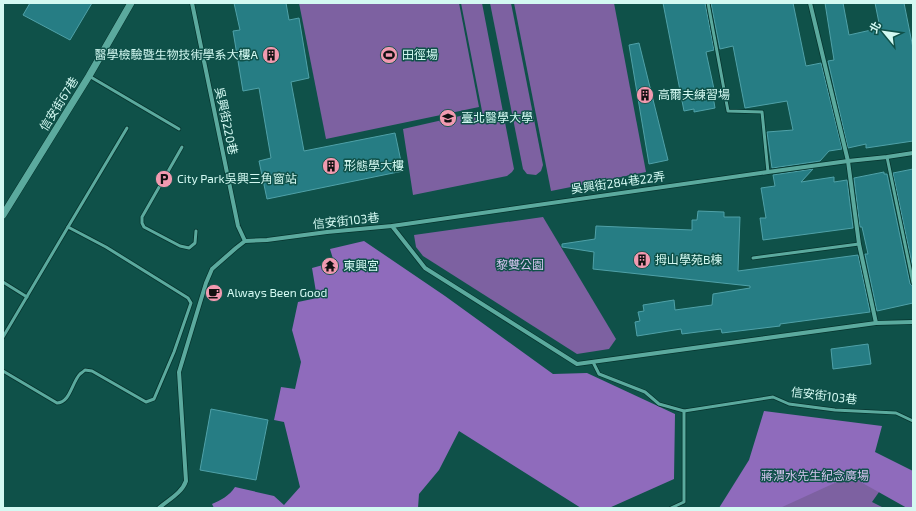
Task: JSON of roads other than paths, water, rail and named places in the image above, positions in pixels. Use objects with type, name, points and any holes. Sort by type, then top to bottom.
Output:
[{"type":"street","name":"信安街67巷","points":[[3,215],[89,76],[131,3]]},
{"type":"street","name":"吳興街220巷","points":[[192,3],[238,226],[246,241]]},
{"type":"street","points":[[810,3],[848,161],[859,244],[876,323]]},
{"type":"street","name":"吳興街284巷22弄","points":[[392,226],[768,172],[913,153]]},
{"type":"street","name":"信安街103巷","points":[[246,241],[392,226],[425,268],[577,364],[593,362]]},
{"type":"street","points":[[159,508],[180,491],[186,481],[179,372],[206,283],[212,269],[246,241]]},
{"type":"street","points":[[593,362],[876,323],[913,322]]},
{"type":"lane","points":[[708,3],[728,111],[762,112],[768,172]]},
{"type":"lane","points":[[89,76],[179,129]]},
{"type":"lane","points":[[3,337],[127,128]]},
{"type":"lane","points":[[182,146],[142,217],[142,223],[144,227],[180,246],[189,248],[194,243],[196,231]]},
{"type":"lane","points":[[887,157],[913,283]]},
{"type":"lane","points":[[3,371],[57,404],[62,403],[65,400],[80,374],[85,370],[92,371],[146,402],[154,399],[174,352],[191,303],[190,300],[106,247],[68,227]]},
{"type":"lane","points":[[753,258],[859,244]]},
{"type":"lane","points":[[3,282],[27,297]]},
{"type":"lane","name":"信安街103巷","points":[[593,362],[599,374],[645,392],[659,404],[684,411],[773,397],[789,404],[835,410],[896,413],[913,421]]},
{"type":"lane","points":[[672,508],[684,502],[684,411]]},
{"type":"place","name":"醫學檢驗暨生物技術學系大樓A","points":[[271,55]]},
{"type":"place","name":"田徑場","points":[[389,55]]},
{"type":"place","name":"高爾夫練習場","points":[[645,95]]},
{"type":"place","name":"臺北醫學大學","points":[[448,118]]},
{"type":"place","name":"形態學大樓","points":[[331,166]]},
{"type":"place","name":"City Park吳興三角窗站","points":[[164,179]]},
{"type":"place","name":"拇山學苑B棟","points":[[642,260]]},
{"type":"place","name":"東興宮","points":[[330,266]]},
{"type":"place","name":"Always Been Good","points":[[214,293]]},
{"type":"park label","name":"黎雙公園","points":[[520,265]]},
{"type":"park label","name":"蔣渭水先生紀念廣場","points":[[815,476]]}]
